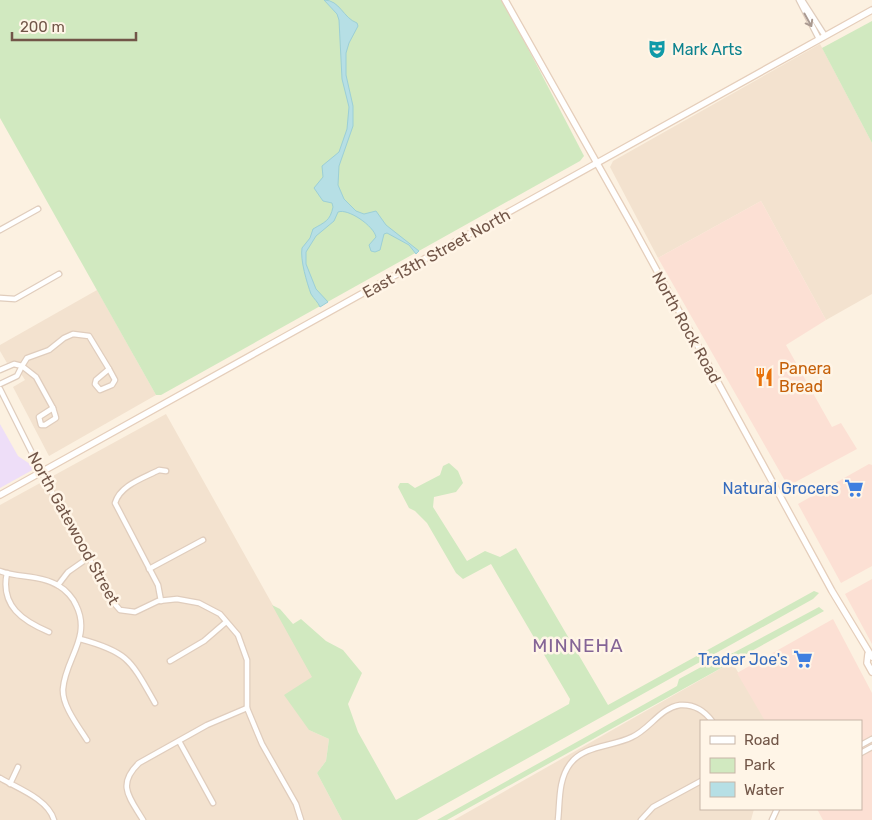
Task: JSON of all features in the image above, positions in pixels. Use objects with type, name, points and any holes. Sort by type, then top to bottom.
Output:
[{"type":"main road","name":"North Rock Road","points":[[505,0],[598,163],[870,653],[867,663],[872,672]]},
{"type":"main road","name":"East 13th Street North","points":[[0,495],[872,10]]},
{"type":"street","points":[[801,0],[825,36]]},
{"type":"street","points":[[801,0],[819,40]]},
{"type":"street","points":[[0,230],[38,208]]},
{"type":"street","points":[[0,298],[15,299],[59,274]]},
{"type":"street","points":[[4,306],[6,299]]},
{"type":"street","points":[[0,384],[17,376],[28,358],[48,350],[64,338],[79,333],[89,336],[109,369],[115,380],[112,384],[100,390],[95,384],[96,380],[109,369]]},
{"type":"street","points":[[0,370],[14,364],[22,366],[36,377],[53,408]]},
{"type":"street","name":"North Gatewood Street","points":[[0,389],[88,558],[120,610],[135,612],[162,601],[177,599],[199,603],[220,614],[238,635],[247,660],[247,708],[262,744],[296,804],[301,820]]},
{"type":"street","points":[[162,601],[158,585],[118,513],[115,503],[117,496],[123,489],[159,470],[166,471]]},
{"type":"street","points":[[149,569],[203,540]]},
{"type":"street","points":[[58,585],[68,572],[88,558]]},
{"type":"street","points":[[0,571],[58,585],[72,598],[79,611],[82,628],[80,639],[64,682],[63,693],[87,740]]},
{"type":"street","points":[[7,573],[5,588],[17,614],[27,623],[49,632]]},
{"type":"street","points":[[170,661],[204,641],[226,622]]},
{"type":"street","points":[[80,639],[110,648],[125,657],[132,664],[155,703]]},
{"type":"street","points":[[558,820],[564,772],[574,759],[581,754],[632,737],[646,729],[669,708],[686,705],[698,708],[711,720]]},
{"type":"street","points":[[143,820],[127,794],[126,784],[129,774],[139,763],[207,725],[247,708]]},
{"type":"street","points":[[179,741],[213,803]]},
{"type":"street","points":[[10,784],[18,767]]},
{"type":"street","points":[[0,778],[44,804],[52,813],[54,820]]},
{"type":"street","points":[[640,820],[653,807],[700,782]]},
{"type":"shaded area","points":[[820,44],[872,143],[872,294],[826,320],[761,201],[658,258],[610,167],[613,161]]},
{"type":"shaded area","points":[[761,201],[826,320],[786,345],[832,427],[841,423],[857,449],[788,486],[658,258]]},
{"type":"shaded area","points":[[97,290],[156,395],[49,456],[13,387],[25,380],[13,361],[7,363],[0,351],[0,345]]},
{"type":"shaded area","points":[[166,414],[313,677],[309,730],[329,739],[326,761],[317,773],[342,820],[0,820],[0,505]]},
{"type":"shaded area","points":[[0,424],[18,456],[36,468],[0,488]]},
{"type":"shaded area","points":[[869,464],[872,465],[872,566],[841,583],[798,504]]},
{"type":"shaded area","points":[[872,579],[872,644],[845,594]]},
{"type":"shaded area","points":[[833,619],[872,693],[872,820],[823,820],[818,810],[862,810],[862,720],[764,720],[737,673]]},
{"type":"shaded area","points":[[732,662],[766,720],[700,720],[700,810],[754,810],[751,820],[454,820]]},
{"type":"green space","points":[[0,0],[503,0],[584,156],[580,161],[161,395],[156,395],[0,118]]},
{"type":"green space","points":[[872,21],[872,143],[822,48]]},
{"type":"green space","points":[[449,463],[458,471],[463,483],[456,492],[434,497],[433,507],[467,561],[485,551],[500,557],[516,548],[608,705],[814,591],[819,593],[813,599],[417,820],[342,820],[317,773],[326,761],[329,739],[309,730],[284,695],[312,677],[272,605],[280,609],[293,624],[301,619],[326,641],[343,650],[362,673],[348,704],[358,732],[396,800],[569,704],[570,699],[491,564],[463,579],[456,573],[427,523],[415,511],[409,508],[398,487],[400,483],[408,483],[415,488],[440,475],[443,466]]},
{"type":"green space","points":[[819,607],[824,611],[447,820],[437,820],[677,686],[679,679],[727,653],[733,653]]},
{"type":"water","points":[[324,0],[338,6],[358,26],[346,53],[346,75],[353,106],[353,126],[339,166],[338,185],[344,199],[356,211],[364,214],[376,211],[386,225],[419,251],[416,254],[409,245],[387,233],[384,234],[380,250],[371,251],[369,245],[376,237],[371,228],[354,215],[342,211],[338,212],[334,221],[316,236],[306,252],[306,264],[316,289],[328,302],[320,307],[311,294],[303,265],[302,248],[310,238],[313,229],[326,221],[332,212],[332,203],[323,201],[314,188],[323,177],[322,166],[339,152],[347,129],[349,107],[342,79],[339,20],[337,14]]},
{"type":"place","name":"Mark Arts","points":[[657,49]]},
{"type":"place","name":"Panera Bread","points":[[764,377]]},
{"type":"place","name":"Natural Grocers","points":[[854,488]]},
{"type":"place","name":"Trader Joe's","points":[[803,659]]},
{"type":"district","name":"MINNEHA","points":[[578,645]]}]
